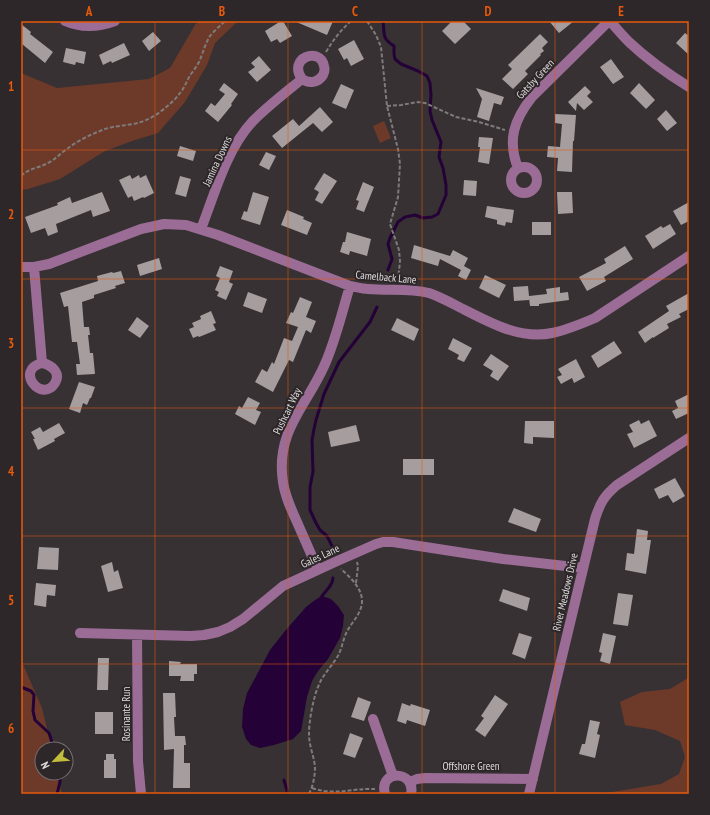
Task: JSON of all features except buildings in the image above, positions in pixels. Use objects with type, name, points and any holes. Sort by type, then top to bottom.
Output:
[{"type":"street","points":[[65,21],[74,24],[92,26],[103,25],[115,21]]},
{"type":"street","points":[[609,21],[644,55],[689,87]]},
{"type":"street","name":"Gatsby Green","points":[[518,168],[512,149],[515,128],[523,109],[532,97],[609,21]]},
{"type":"street","points":[[312,56],[321,60],[324,64],[323,76],[319,80],[313,82],[308,82],[302,79],[298,70],[300,62],[303,58],[312,56]]},
{"type":"street","name":"Jamina Downs","points":[[201,229],[234,148],[253,122],[302,79]]},
{"type":"street","name":"Camelback Lane","points":[[21,267],[34,267],[49,264],[154,226],[164,224],[186,224],[350,286],[367,289],[414,290],[429,293],[491,323],[519,332],[550,334],[578,326],[595,318],[689,256]]},
{"type":"street","points":[[34,267],[42,364]]},
{"type":"street","name":"Pushcart Way","points":[[318,570],[287,500],[281,464],[283,448],[290,427],[329,354],[350,286]]},
{"type":"street","name":"River Meadows Drive","points":[[529,794],[599,507],[603,499],[617,484],[689,438]]},
{"type":"street","name":"Gales Lane","points":[[80,633],[191,636],[218,632],[243,620],[283,586],[383,542],[393,542],[503,559],[583,568]]},
{"type":"street","name":"Rosinante Run","points":[[137,634],[138,761],[141,794]]},
{"type":"street","points":[[373,719],[393,776]]},
{"type":"street","points":[[384,790],[385,782],[389,778],[398,775],[404,777],[410,782],[412,790],[411,794]]},
{"type":"street","name":"Offshore Green","points":[[410,782],[425,778],[533,779]]},
{"type":"path","points":[[21,176],[30,170],[48,163],[85,138],[102,130],[116,126],[143,122],[165,108],[180,94],[197,67],[205,45],[211,35],[225,21]]},
{"type":"path","points":[[321,60],[336,37],[351,21]]},
{"type":"path","points":[[367,21],[376,35],[381,47],[387,106],[398,149],[400,164],[398,197],[390,224],[400,250],[398,289]]},
{"type":"path","points":[[387,106],[418,102],[425,103],[456,117],[504,130],[515,128]]},
{"type":"path","points":[[356,553],[358,566],[356,583]]},
{"type":"path","points":[[309,794],[312,788],[315,768],[309,735],[310,722],[318,686],[323,676],[337,657],[345,635],[361,609],[362,600],[356,583],[335,562]]},
{"type":"path","points":[[312,788],[319,791],[331,792],[349,791],[362,788],[384,790]]},
{"type":"shaded area","points":[[199,21],[238,21],[215,43],[207,65],[185,102],[158,133],[105,151],[60,179],[21,190],[21,73],[57,88],[149,79],[170,68],[195,25]]},
{"type":"shaded area","points":[[384,121],[391,138],[380,143],[373,126]]},
{"type":"shaded area","points":[[322,596],[331,599],[338,606],[344,615],[343,626],[340,638],[328,659],[312,681],[307,697],[301,731],[293,739],[274,745],[260,748],[251,745],[246,739],[242,727],[243,709],[247,693],[270,650],[306,607]]},
{"type":"shaded area","points":[[21,660],[42,708],[50,741],[34,741],[34,781],[59,781],[62,794],[21,794]]},
{"type":"shaded area","points":[[689,672],[689,794],[583,794],[606,793],[661,784],[679,774],[685,757],[680,741],[655,730],[625,725],[620,702],[642,692],[670,689],[688,678]]},
{"type":"waterway","points":[[383,21],[384,36],[394,46],[395,59],[401,64],[427,76],[430,83],[430,111],[441,142],[439,157],[443,168],[446,185],[446,195],[438,214],[432,217],[423,218],[415,215],[405,217],[398,222],[388,244],[392,259],[388,270]]},
{"type":"waterway","points":[[332,546],[327,536],[320,530],[310,510],[310,487],[313,472],[312,440],[314,429],[324,394],[339,362],[370,322],[377,307]]},
{"type":"waterway","points":[[321,598],[330,587],[333,578]]},
{"type":"waterway","points":[[21,687],[31,691],[34,695],[33,711],[35,720],[49,733],[51,741]]},
{"type":"waterway","points":[[284,780],[288,794]]},
{"type":"waterway","points":[[57,794],[60,781]]}]
